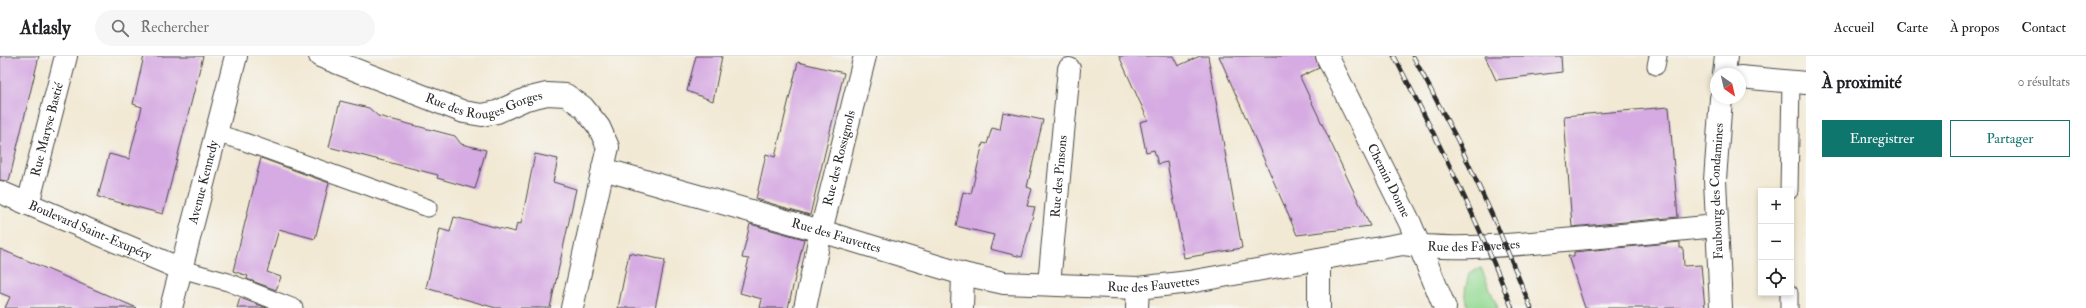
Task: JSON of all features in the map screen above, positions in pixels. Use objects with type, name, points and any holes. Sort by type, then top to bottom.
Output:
[{"type":"street","name":"Rue Maryse Bastié","points":[[28,204],[66,56]]},
{"type":"street","name":"Avenue Kennedy","points":[[171,308],[236,56]]},
{"type":"street","name":"Rue des Rouges Gorges","points":[[320,56],[470,113],[482,114],[497,112],[526,99],[547,94],[566,95],[583,107],[599,127],[608,147],[572,308]]},
{"type":"street","name":"Rue des Rossignols","points":[[805,308],[821,231],[865,56]]},
{"type":"street","name":"Chemin Donne","points":[[1326,56],[1420,246],[1445,308]]},
{"type":"street","points":[[1725,68],[1726,56]]},
{"type":"street","name":"Rue des Pinsons","points":[[1049,284],[1069,70]]},
{"type":"street","points":[[1746,78],[1798,82]]},
{"type":"street","name":"Faubourg des Condamines","points":[[1721,104],[1715,180],[1721,308]]},
{"type":"street","name":"Rue des Fauvettes","points":[[602,169],[821,231],[963,274],[1004,283],[1049,284],[1137,298],[1189,282],[1403,244],[1420,246],[1523,244],[1716,226]]},
{"type":"street","name":"Boulevard Saint-Exupéry","points":[[0,192],[181,269]]},
{"type":"street","points":[[1318,308],[1319,259]]},
{"type":"street","points":[[962,308],[963,274]]},
{"type":"lane","points":[[1789,188],[1798,82]]},
{"type":"lane","points":[[216,133],[428,208]]},
{"type":"lane","points":[[181,269],[228,282],[294,308]]},
{"type":"lane","points":[[1789,296],[1789,308]]},
{"type":"green space","points":[[1481,268],[1498,308],[1468,308],[1465,291],[1469,273]]},
{"type":"building","points":[[0,56],[39,56],[9,181],[0,180]]},
{"type":"building","points":[[144,56],[203,56],[163,214],[98,197],[109,154],[129,159],[142,107],[133,104]]},
{"type":"building","points":[[696,56],[722,56],[713,101],[687,91]]},
{"type":"building","points":[[1119,56],[1173,56],[1178,66],[1200,56],[1208,56],[1242,248],[1184,258],[1167,162],[1158,164],[1154,150],[1146,152],[1140,122],[1148,120]]},
{"type":"building","points":[[1219,56],[1315,56],[1319,68],[1300,77],[1370,226],[1297,235]]},
{"type":"building","points":[[1485,56],[1561,56],[1562,72],[1496,80]]},
{"type":"building","points":[[798,62],[844,73],[810,215],[756,199],[766,154],[775,157]]},
{"type":"building","points":[[340,101],[369,108],[378,116],[455,136],[461,144],[486,150],[475,189],[437,178],[438,175],[329,147]]},
{"type":"building","points":[[1669,107],[1678,217],[1572,227],[1564,116]]},
{"type":"building","points":[[1003,112],[1043,120],[1027,187],[1032,189],[1027,206],[1035,207],[1022,257],[990,249],[994,235],[956,226],[963,192],[971,194],[983,143],[987,144],[992,128],[1000,130]]},
{"type":"building","points":[[535,154],[558,159],[553,182],[576,189],[550,308],[496,308],[426,288],[440,229],[450,232],[454,217],[515,232],[517,223],[521,224]]},
{"type":"building","points":[[261,158],[329,183],[315,239],[279,229],[267,272],[281,277],[276,290],[247,279],[248,276],[233,271]]},
{"type":"building","points":[[750,224],[804,239],[788,308],[760,308],[762,299],[740,293],[749,259],[742,258]]},
{"type":"building","points":[[1680,242],[1680,248],[1683,248],[1684,266],[1701,265],[1705,308],[1585,308],[1568,256],[1574,256],[1574,252]]},
{"type":"building","points":[[0,249],[137,308],[5,308],[10,297],[0,293]]},
{"type":"building","points":[[629,253],[665,260],[655,308],[618,308]]},
{"type":"building","points":[[240,298],[267,308],[237,308]]},
{"type":"railway","points":[[1394,56],[1471,211],[1512,308]]},
{"type":"railway","points":[[1413,56],[1458,141],[1498,228],[1531,308]]}]
